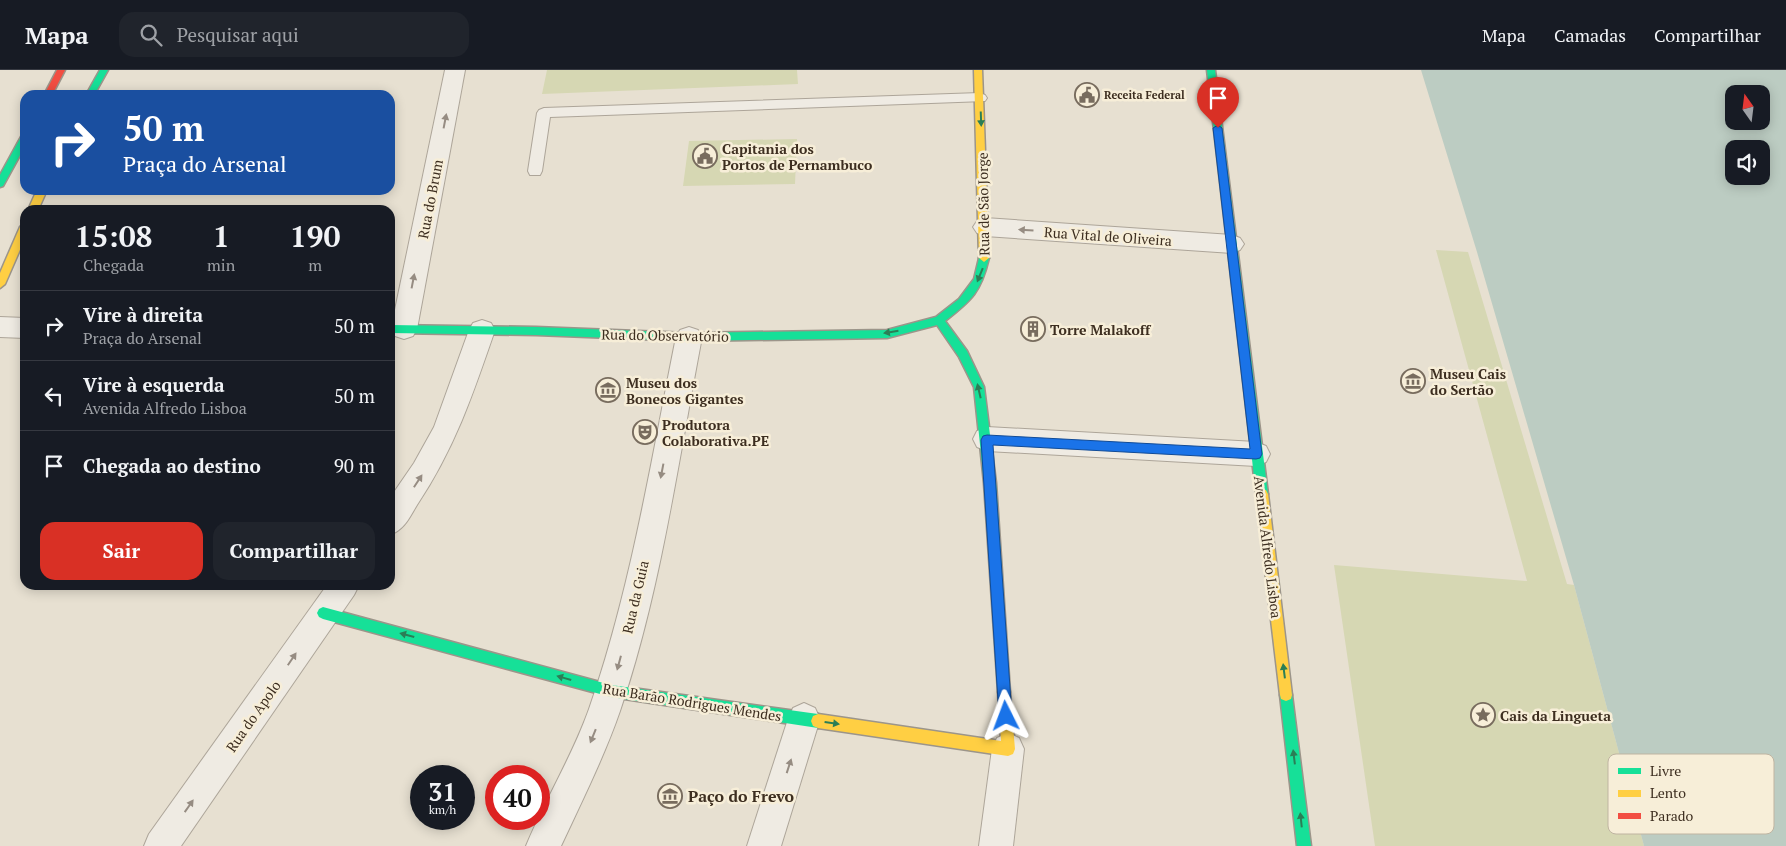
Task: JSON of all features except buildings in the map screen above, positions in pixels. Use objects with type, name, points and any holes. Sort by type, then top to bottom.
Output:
[{"type":"street","points":[[51,90],[61,70]]},
{"type":"street","points":[[93,90],[104,70]]},
{"type":"street","name":"Rua do Brum","points":[[397,329],[455,70]]},
{"type":"street","name":"Rua de São Jorge","points":[[938,320],[963,302],[979,280],[985,253],[978,70]]},
{"type":"street","name":"Avenida Alfredo Lisboa","points":[[1211,70],[1304,846]]},
{"type":"street","points":[[0,184],[20,146]]},
{"type":"street","name":"Rua Vital de Oliveira","points":[[985,227],[1232,244]]},
{"type":"street","points":[[0,284],[20,238]]},
{"type":"street","points":[[938,320],[962,354],[979,387],[987,440],[1008,749],[996,846]]},
{"type":"street","name":"Rua do Observatório","points":[[397,329],[689,337],[881,334],[907,330],[938,320]]},
{"type":"street","points":[[0,327],[20,328]]},
{"type":"street","points":[[395,515],[420,479],[442,439],[482,330]]},
{"type":"street","name":"Rua da Guia","points":[[543,846],[591,743],[611,691],[634,605],[689,337]]},
{"type":"street","points":[[987,440],[1256,454]]},
{"type":"street","name":"Rua do Apolo","points":[[161,846],[340,590]]},
{"type":"street","name":"Rua Barão Rodrigues Mendes","points":[[324,613],[611,691],[1008,749]]},
{"type":"street","points":[[764,846],[804,719]]},
{"type":"lane","points":[[535,171],[544,113],[980,98]]},
{"type":"green space","points":[[547,70],[797,70],[798,84],[542,94]]},
{"type":"green space","points":[[797,139],[795,184],[683,186],[689,141]]},
{"type":"green space","name":"Cais da Lingueta","points":[[1436,250],[1468,252],[1567,584],[1574,585],[1619,754],[1608,754],[1608,834],[1641,834],[1644,846],[1375,846],[1334,565],[1527,581]]},
{"type":"shaded area","points":[[1421,70],[1786,70],[1786,846],[1644,846],[1641,834],[1774,834],[1774,754],[1619,754],[1574,585],[1477,252]]},
{"type":"traffic: fast","points":[[93,90],[104,70]]},
{"type":"traffic: fast","points":[[1211,70],[1262,494]]},
{"type":"traffic: fast","points":[[0,184],[20,146]]},
{"type":"traffic: fast","points":[[395,329],[536,331],[689,337],[887,334],[939,320],[963,302],[979,280],[984,258]]},
{"type":"traffic: fast","points":[[939,320],[963,354],[979,387],[990,483],[1004,692]]},
{"type":"traffic: fast","points":[[323,613],[611,691],[818,721]]},
{"type":"traffic: fast","points":[[1286,695],[1304,846]]},
{"type":"traffic: slow","points":[[978,70],[984,258]]},
{"type":"traffic: slow","points":[[35,205],[40,195]]},
{"type":"traffic: slow","points":[[0,284],[20,238]]},
{"type":"traffic: slow","points":[[1262,494],[1286,695]]},
{"type":"traffic: slow","points":[[818,721],[1008,749],[1004,692]]},
{"type":"traffic: jam","points":[[51,90],[61,70]]},
{"type":"place","name":"Receita Federal","points":[[1087,95]]},
{"type":"place","name":"Capitania dos Portos de Pernambuco","points":[[705,156]]},
{"type":"place","name":"Torre Malakoff","points":[[1033,329]]},
{"type":"place","name":"Museu Cais do Sertão","points":[[1413,381]]},
{"type":"place","name":"Museu dos Bonecos Gigantes","points":[[608,390]]},
{"type":"place","name":"Produtora Colaborativa.PE","points":[[645,432]]},
{"type":"place","name":"Cais da Lingueta","points":[[1483,715]]},
{"type":"place","name":"Paço do Frevo","points":[[670,796]]},
{"type":"route","points":[[1006,716],[987,440],[1256,454],[1218,128]]}]
